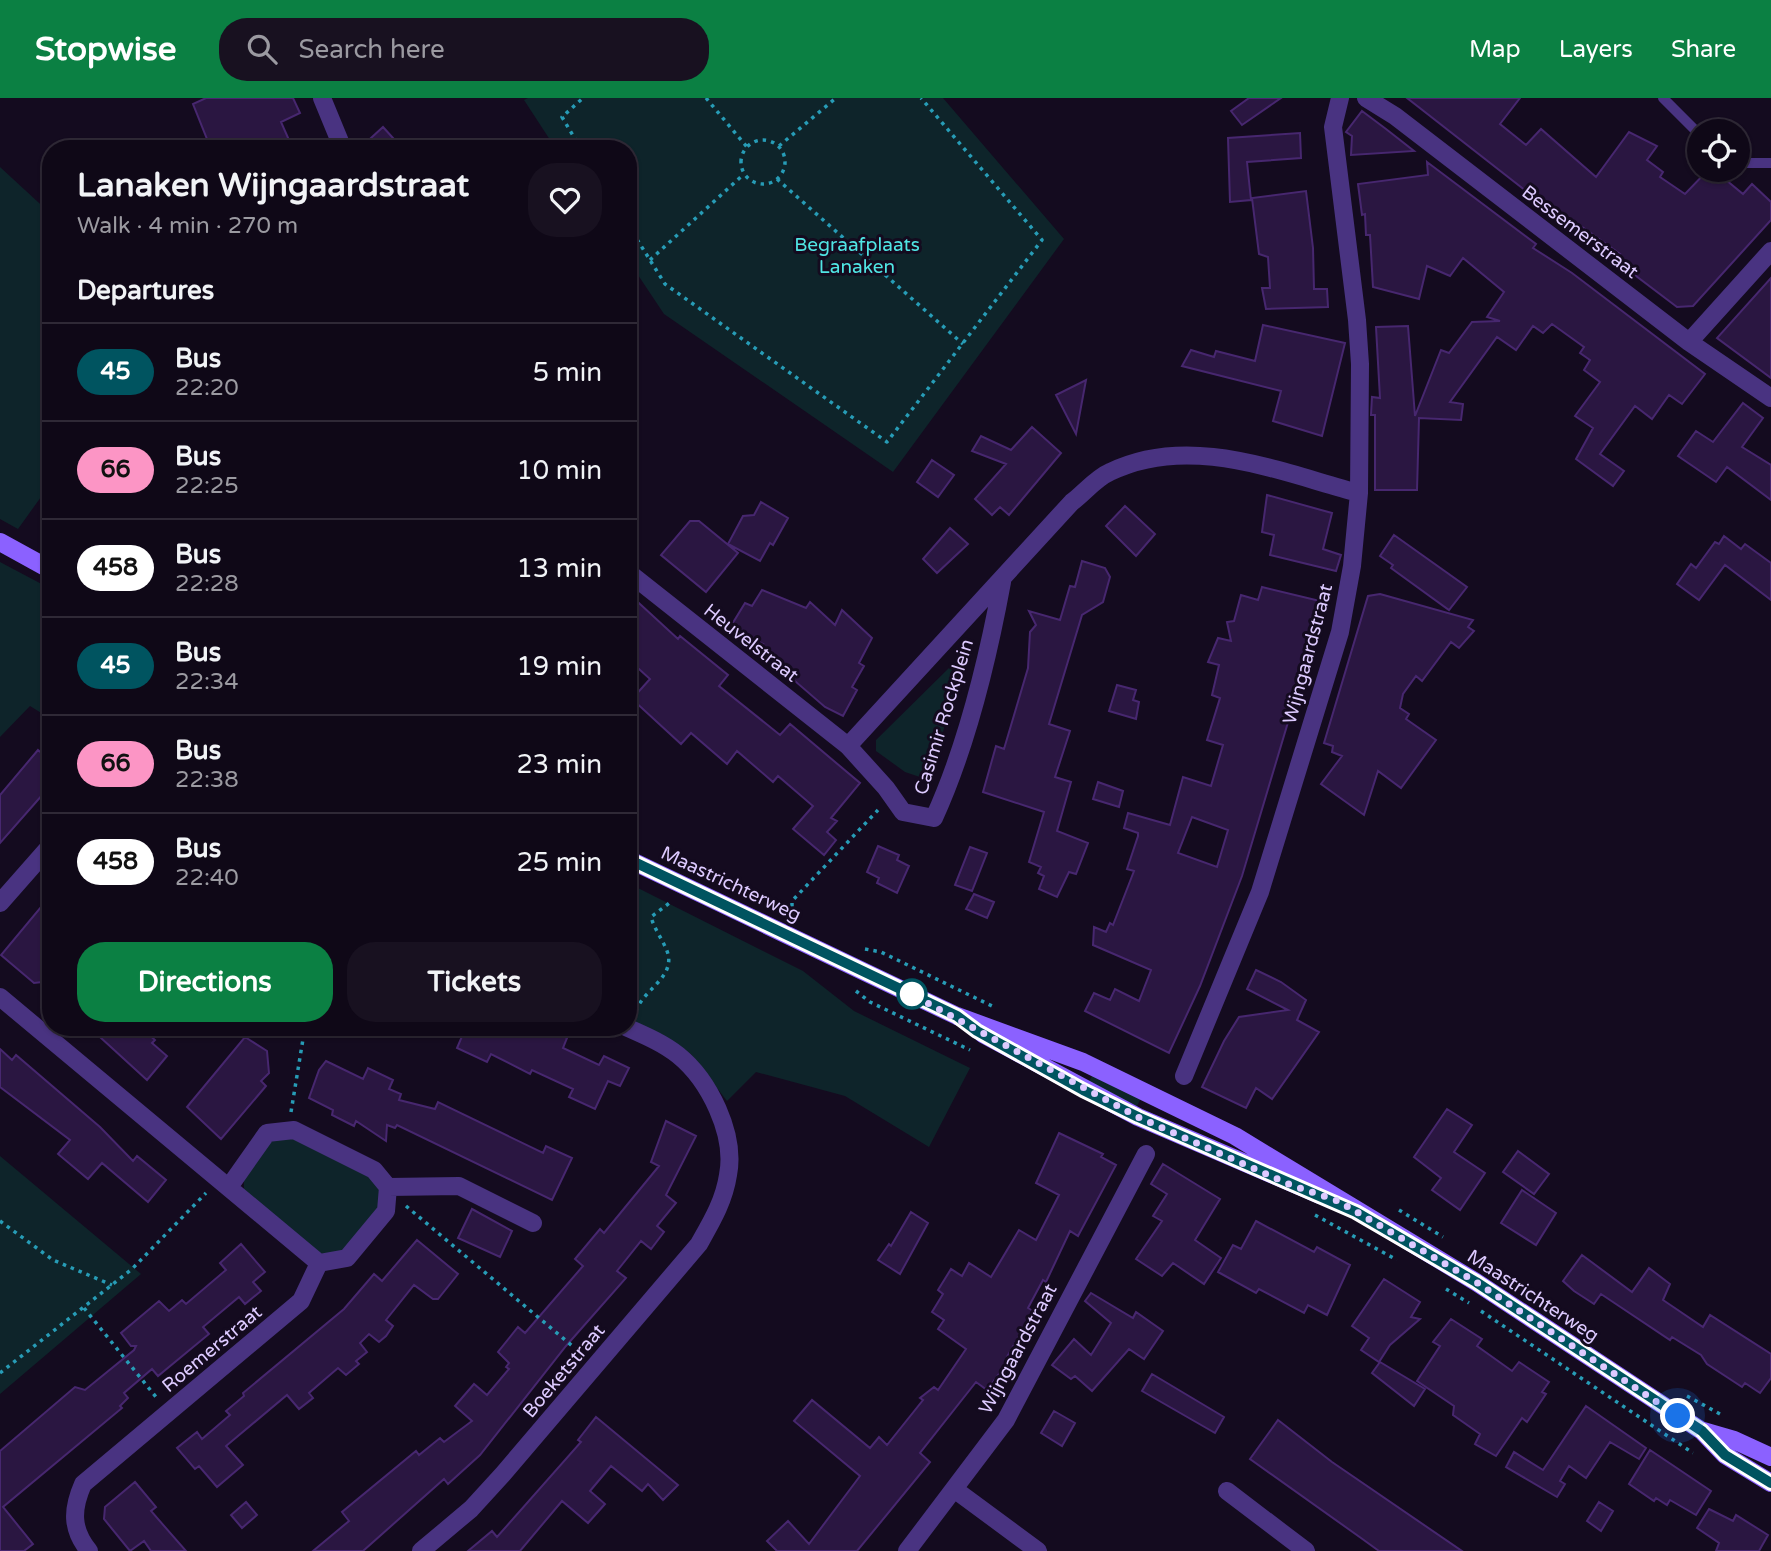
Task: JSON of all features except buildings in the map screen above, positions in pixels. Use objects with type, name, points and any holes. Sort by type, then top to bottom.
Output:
[{"type":"main road","points":[[0,542],[42,565]]},
{"type":"main road","name":"Maastrichterweg","points":[[637,863],[957,1016],[1083,1062],[1171,1104],[1300,1174],[1338,1201],[1476,1282],[1702,1431],[1725,1455],[1771,1483]]},
{"type":"main road","name":"Maastrichterweg","points":[[957,1016],[977,1031],[1138,1117],[1291,1185],[1338,1201]]},
{"type":"main road","name":"Maastrichterweg","points":[[1702,1431],[1734,1440],[1771,1457]]},
{"type":"street","points":[[322,98],[339,140]]},
{"type":"street","name":"Wijngaardstraat","points":[[1184,1076],[1259,892],[1340,632],[1352,566],[1359,493],[1357,320],[1333,127],[1340,98]]},
{"type":"street","name":"Bessemerstraat","points":[[1366,98],[1406,124],[1689,342],[1771,398]]},
{"type":"street","points":[[1689,342],[1771,251]]},
{"type":"street","name":"Casimir Rockplein","points":[[1002,582],[990,642],[945,794],[934,818],[903,812],[848,746],[1002,582],[1072,502],[1108,472],[1142,460],[1186,453],[1225,458],[1359,493]]},
{"type":"street","name":"Heuvelstraat","points":[[637,579],[848,746]]},
{"type":"street","points":[[0,903],[42,855]]},
{"type":"street","points":[[0,997],[42,1032]]},
{"type":"street","name":"Boeketstraat","points":[[421,1551],[471,1509],[596,1366],[699,1244],[721,1203],[729,1172],[727,1141],[716,1108],[701,1080],[679,1056],[637,1033]]},
{"type":"street","points":[[47,1036],[319,1263],[347,1258],[386,1211],[388,1190],[374,1170],[288,1130],[267,1133],[225,1183]]},
{"type":"street","name":"Wijngaardstraat","points":[[907,1551],[1006,1420],[1146,1154]]},
{"type":"street","points":[[388,1190],[459,1186],[533,1223]]},
{"type":"street","name":"Roemerstraat","points":[[89,1551],[74,1522],[74,1504],[83,1485],[301,1301],[319,1263]]},
{"type":"street","points":[[954,1489],[1038,1551]]},
{"type":"street","points":[[1227,1492],[1306,1551]]},
{"type":"lane","points":[[1663,98],[1687,122]]},
{"type":"lane","points":[[1750,163],[1771,163]]},
{"type":"path","points":[[576,140],[562,117],[583,98]]},
{"type":"path","points":[[706,98],[747,147]]},
{"type":"path","points":[[779,146],[836,98]]},
{"type":"path","points":[[637,239],[665,284],[887,442],[1042,240],[921,98]]},
{"type":"path","points":[[763,140],[779,146],[786,163],[777,179],[760,184],[744,174],[741,160],[747,147],[763,140]]},
{"type":"path","points":[[650,260],[744,174]]},
{"type":"path","points":[[777,179],[963,344]]},
{"type":"path","points":[[800,940],[791,911],[792,901],[868,819],[894,798]]},
{"type":"path","points":[[637,1007],[640,999],[663,979],[669,961],[651,917],[691,888]]},
{"type":"path","points":[[850,986],[870,1002],[983,1056]]},
{"type":"path","points":[[288,1130],[304,1036]]},
{"type":"path","points":[[0,1373],[132,1269],[225,1183]]},
{"type":"path","points":[[388,1190],[596,1366]]},
{"type":"path","points":[[1313,1214],[1402,1262]]},
{"type":"path","points":[[0,1221],[53,1260],[112,1285]]},
{"type":"path","points":[[1437,1284],[1704,1460]]},
{"type":"path","points":[[84,1307],[168,1412]]},
{"type":"green space","name":"Begraafplaats Lanaken","points":[[943,98],[1064,239],[893,472],[664,314],[637,274],[637,140],[550,140],[524,100]]},
{"type":"green space","points":[[0,167],[42,206],[42,496],[18,529],[0,519]]},
{"type":"green space","points":[[0,562],[42,584],[42,713],[30,706],[0,737]]},
{"type":"green space","points":[[969,640],[972,645],[946,719],[937,759],[923,778],[905,772],[876,751],[876,740],[953,664]]},
{"type":"green space","points":[[637,888],[803,971],[854,1011],[970,1068],[929,1147],[845,1096],[756,1072],[727,1101],[691,1054],[637,1025]]},
{"type":"green space","points":[[1093,1074],[1142,1096],[1136,1108],[1087,1085]]},
{"type":"green space","points":[[294,1137],[379,1180],[384,1201],[345,1251],[328,1256],[315,1251],[244,1190],[244,1172],[270,1141]]},
{"type":"green space","points":[[0,1156],[141,1274],[0,1394]]},
{"type":"bus line","name":"45","points":[[637,863],[957,1016],[977,1031],[1138,1117],[1291,1185],[1338,1201],[1476,1282],[1702,1431],[1725,1455],[1771,1483]]},
{"type":"route","points":[[912,994],[909,993],[957,1016],[977,1031],[1138,1117],[1291,1185],[1338,1201],[1476,1282],[1678,1416]]}]
